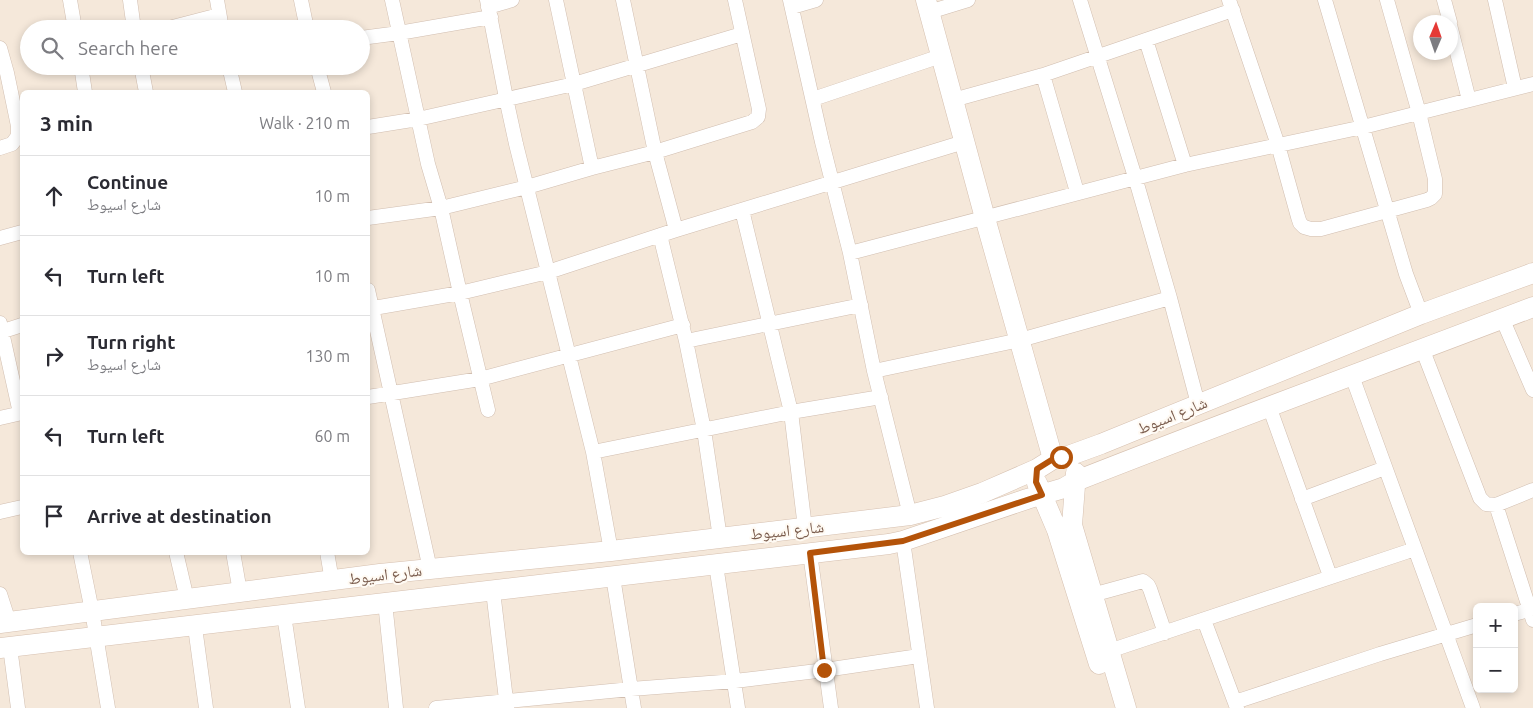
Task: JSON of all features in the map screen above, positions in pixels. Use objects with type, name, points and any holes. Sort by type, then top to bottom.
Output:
[{"type":"street","points":[[70,0],[73,20]]},
{"type":"street","points":[[130,0],[133,20]]},
{"type":"street","points":[[217,0],[220,20]]},
{"type":"street","points":[[301,0],[305,20]]},
{"type":"street","points":[[392,0],[428,164],[441,208],[488,410]]},
{"type":"street","points":[[370,37],[399,33],[512,0]]},
{"type":"street","points":[[556,0],[592,168]]},
{"type":"street","points":[[623,0],[655,152],[676,230]]},
{"type":"street","points":[[370,218],[441,208],[527,187],[655,152],[752,122],[758,117],[759,109],[735,0]]},
{"type":"street","points":[[816,0],[791,4],[850,253],[874,371],[910,515]]},
{"type":"street","points":[[968,0],[927,6],[1053,461]]},
{"type":"street","points":[[1080,0],[1135,177],[1198,404]]},
{"type":"street","points":[[1325,0],[1406,274],[1420,314]]},
{"type":"street","points":[[953,100],[1042,75],[1146,40],[1231,5],[1278,145],[1300,223],[1304,227],[1320,229],[1427,200],[1434,196],[1436,192],[1435,179],[1419,113],[1387,0]]},
{"type":"street","points":[[1444,0],[1448,15]]},
{"type":"street","points":[[1495,0],[1515,88]]},
{"type":"street","points":[[489,8],[506,98],[593,452],[611,551]]},
{"type":"street","points":[[370,128],[418,119],[574,84],[742,34]]},
{"type":"street","points":[[1146,40],[1185,165]]},
{"type":"street","points":[[0,48],[7,72],[18,126],[18,136],[12,144],[0,148]]},
{"type":"street","points":[[813,99],[941,56]]},
{"type":"street","points":[[1458,56],[1469,100]]},
{"type":"street","points":[[82,75],[85,90]]},
{"type":"street","points":[[143,75],[146,90]]},
{"type":"street","points":[[231,75],[235,90]]},
{"type":"street","points":[[319,75],[323,90]]},
{"type":"street","points":[[1042,75],[1077,192]]},
{"type":"street","points":[[850,253],[1135,177],[1362,127],[1533,84]]},
{"type":"street","points":[[370,309],[460,293],[548,272],[676,230],[964,142]]},
{"type":"street","points":[[742,210],[791,412],[805,528]]},
{"type":"street","points":[[0,238],[20,233]]},
{"type":"street","points":[[660,235],[683,325],[704,430],[720,538]]},
{"type":"street","name":"شارع اسيوط","points":[[4,623],[430,569],[611,551],[910,515],[945,506],[982,493],[1053,461],[1420,314],[1532,276]]},
{"type":"street","points":[[874,371],[1020,340],[1170,298]]},
{"type":"street","points":[[686,341],[861,305]]},
{"type":"street","name":"شارع اسيوط","points":[[5,648],[385,602],[547,585],[903,541],[1064,488],[1269,406],[1533,307]]},
{"type":"street","points":[[370,313],[430,569]]},
{"type":"street","points":[[1502,318],[1533,390]]},
{"type":"street","points":[[20,325],[1,329],[20,409]]},
{"type":"street","points":[[370,397],[480,379],[683,325]]},
{"type":"street","points":[[1422,348],[1480,498],[1486,504],[1496,505],[1533,490]]},
{"type":"street","points":[[1352,376],[1473,708]]},
{"type":"street","points":[[593,452],[791,412],[881,397]]},
{"type":"street","points":[[1269,406],[1330,576]]},
{"type":"street","points":[[0,418],[20,413]]},
{"type":"street","points":[[1053,461],[1074,463],[1076,482],[1064,528],[1113,708]]},
{"type":"street","points":[[1053,461],[1036,482],[1042,495],[1064,528],[1092,595],[1126,708]]},
{"type":"street","points":[[1302,499],[1385,468]]},
{"type":"street","points":[[1496,505],[1531,615],[1518,614]]},
{"type":"street","points":[[0,512],[20,507]]},
{"type":"street","points":[[903,541],[927,708]]},
{"type":"street","points":[[1109,651],[1415,549]]},
{"type":"street","points":[[810,553],[830,708]]},
{"type":"street","points":[[81,555],[108,708]]},
{"type":"street","points":[[177,555],[187,599]]},
{"type":"street","points":[[234,555],[240,592]]},
{"type":"street","points":[[328,555],[332,581]]},
{"type":"street","points":[[541,557],[547,585]]},
{"type":"street","points":[[716,564],[738,708]]},
{"type":"street","points":[[613,577],[634,708]]},
{"type":"street","points":[[1092,595],[1143,581],[1150,589],[1165,633]]},
{"type":"street","points":[[494,591],[506,704]]},
{"type":"street","points":[[0,594],[4,623]]},
{"type":"street","points":[[385,602],[396,708]]},
{"type":"street","points":[[284,615],[298,708]]},
{"type":"street","points":[[1204,620],[1236,705],[1380,654],[1473,626]]},
{"type":"street","points":[[195,626],[206,708]]},
{"type":"street","points":[[5,648],[18,708]]},
{"type":"street","points":[[436,708],[506,704],[631,689],[735,680],[824,670],[919,656]]},
{"type":"shaded area","points":[[0,0],[1533,0],[1533,708],[0,708]]},
{"type":"route","points":[[824,670],[810,553],[903,541],[1042,495],[1036,482],[1037,469],[1053,459],[1061,457]]}]
